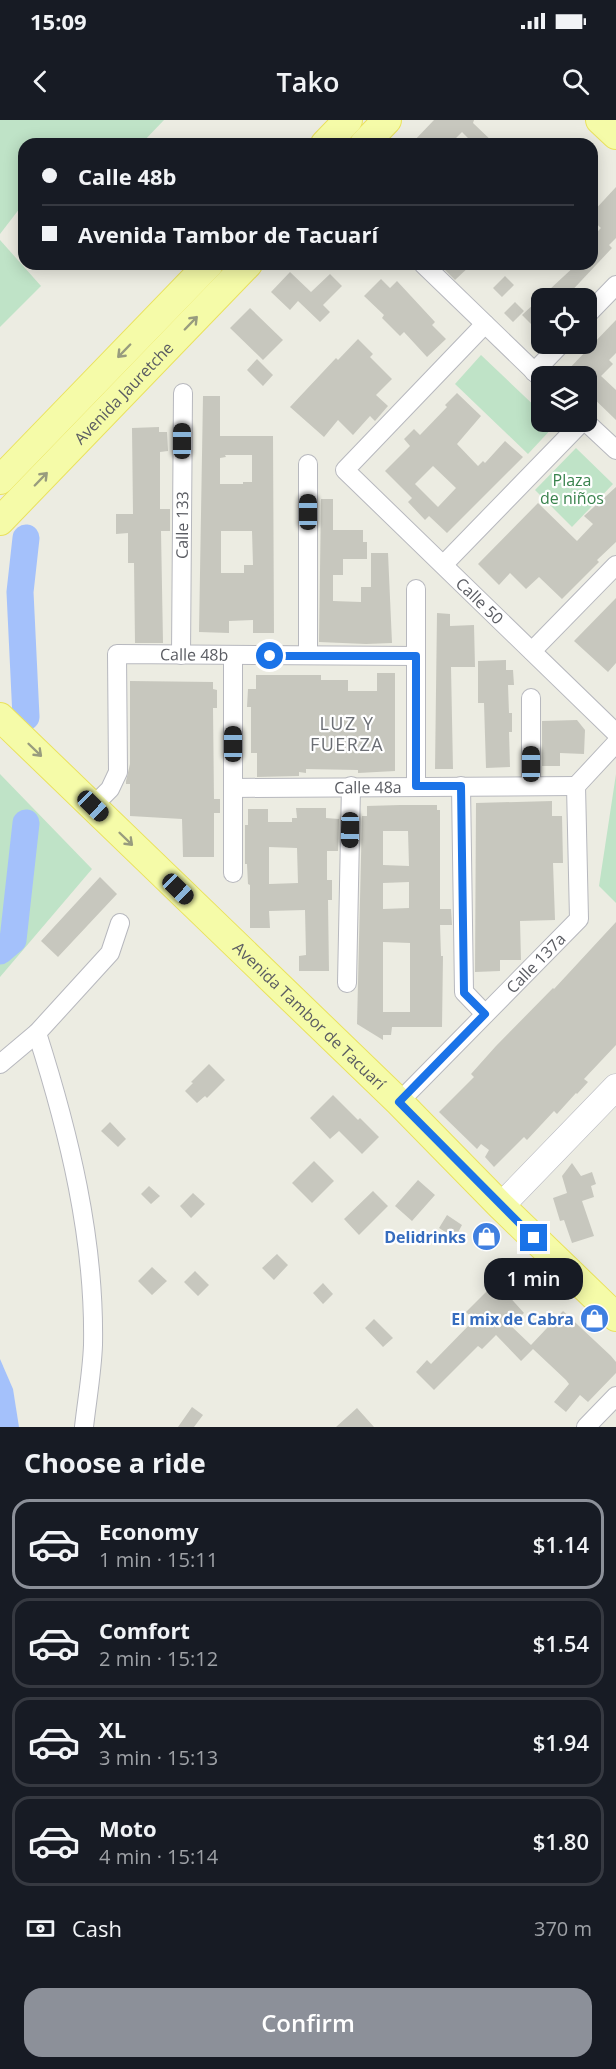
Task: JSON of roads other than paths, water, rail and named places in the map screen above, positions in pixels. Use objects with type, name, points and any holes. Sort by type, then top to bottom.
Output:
[{"type":"main road","points":[[331,138],[348,120]]},
{"type":"main road","points":[[370,138],[387,120]]},
{"type":"main road","points":[[600,120],[616,135]]},
{"type":"main road","name":"Avenida Jauretche","points":[[0,480],[203,270]]},
{"type":"main road","name":"Avenida Jauretche","points":[[0,521],[242,270]]},
{"type":"main road","name":"Avenida Tambor de Tacuarí","points":[[0,717],[399,1102],[501,1206],[616,1317]]},
{"type":"main road","points":[[501,1206],[616,1087]]},
{"type":"street","points":[[429,270],[531,368]]},
{"type":"street","points":[[597,305],[616,285]]},
{"type":"street","name":"Calle 50","points":[[485,324],[345,470],[616,733]]},
{"type":"street","name":"Calle 133","points":[[181,655],[183,393]]},
{"type":"street","points":[[444,564],[574,432]]},
{"type":"street","points":[[595,432],[616,450]]},
{"type":"street","points":[[308,464],[308,655]]},
{"type":"street","points":[[532,651],[616,564]]},
{"type":"street","points":[[416,786],[417,589]]},
{"type":"street","name":"Calle 48b","points":[[93,806],[110,789],[118,772],[117,654],[416,656]]},
{"type":"street","points":[[233,656],[233,873]]},
{"type":"street","points":[[531,698],[531,786]]},
{"type":"street","points":[[576,786],[616,743]]},
{"type":"street","points":[[347,983],[351,786]]},
{"type":"street","points":[[461,786],[464,993],[485,1014]]},
{"type":"street","name":"Calle 48a","points":[[233,788],[576,786]]},
{"type":"street","name":"Calle 137a","points":[[399,1102],[579,919],[576,786]]},
{"type":"street","points":[[0,1064],[37,1034],[110,953],[120,923]]},
{"type":"street","points":[[37,1034],[59,1101],[81,1202],[91,1282],[93,1346],[84,1427]]},
{"type":"street","points":[[586,1427],[616,1396]]},
{"type":"water","points":[[0,1359],[13,1389],[19,1427],[0,1427]]},
{"type":"waterway","points":[[26,538],[20,592],[26,717]]},
{"type":"waterway","points":[[0,951],[13,940],[26,823]]},
{"type":"place","name":"Delidrinks","points":[[487,1237]]},
{"type":"place","name":"El mix de Cabra","points":[[595,1319]]},
{"type":"district","name":"LUZ Y FUERZA","points":[[347,733]]},
{"type":"park label","name":"Plaza de niños","points":[[572,489]]}]
